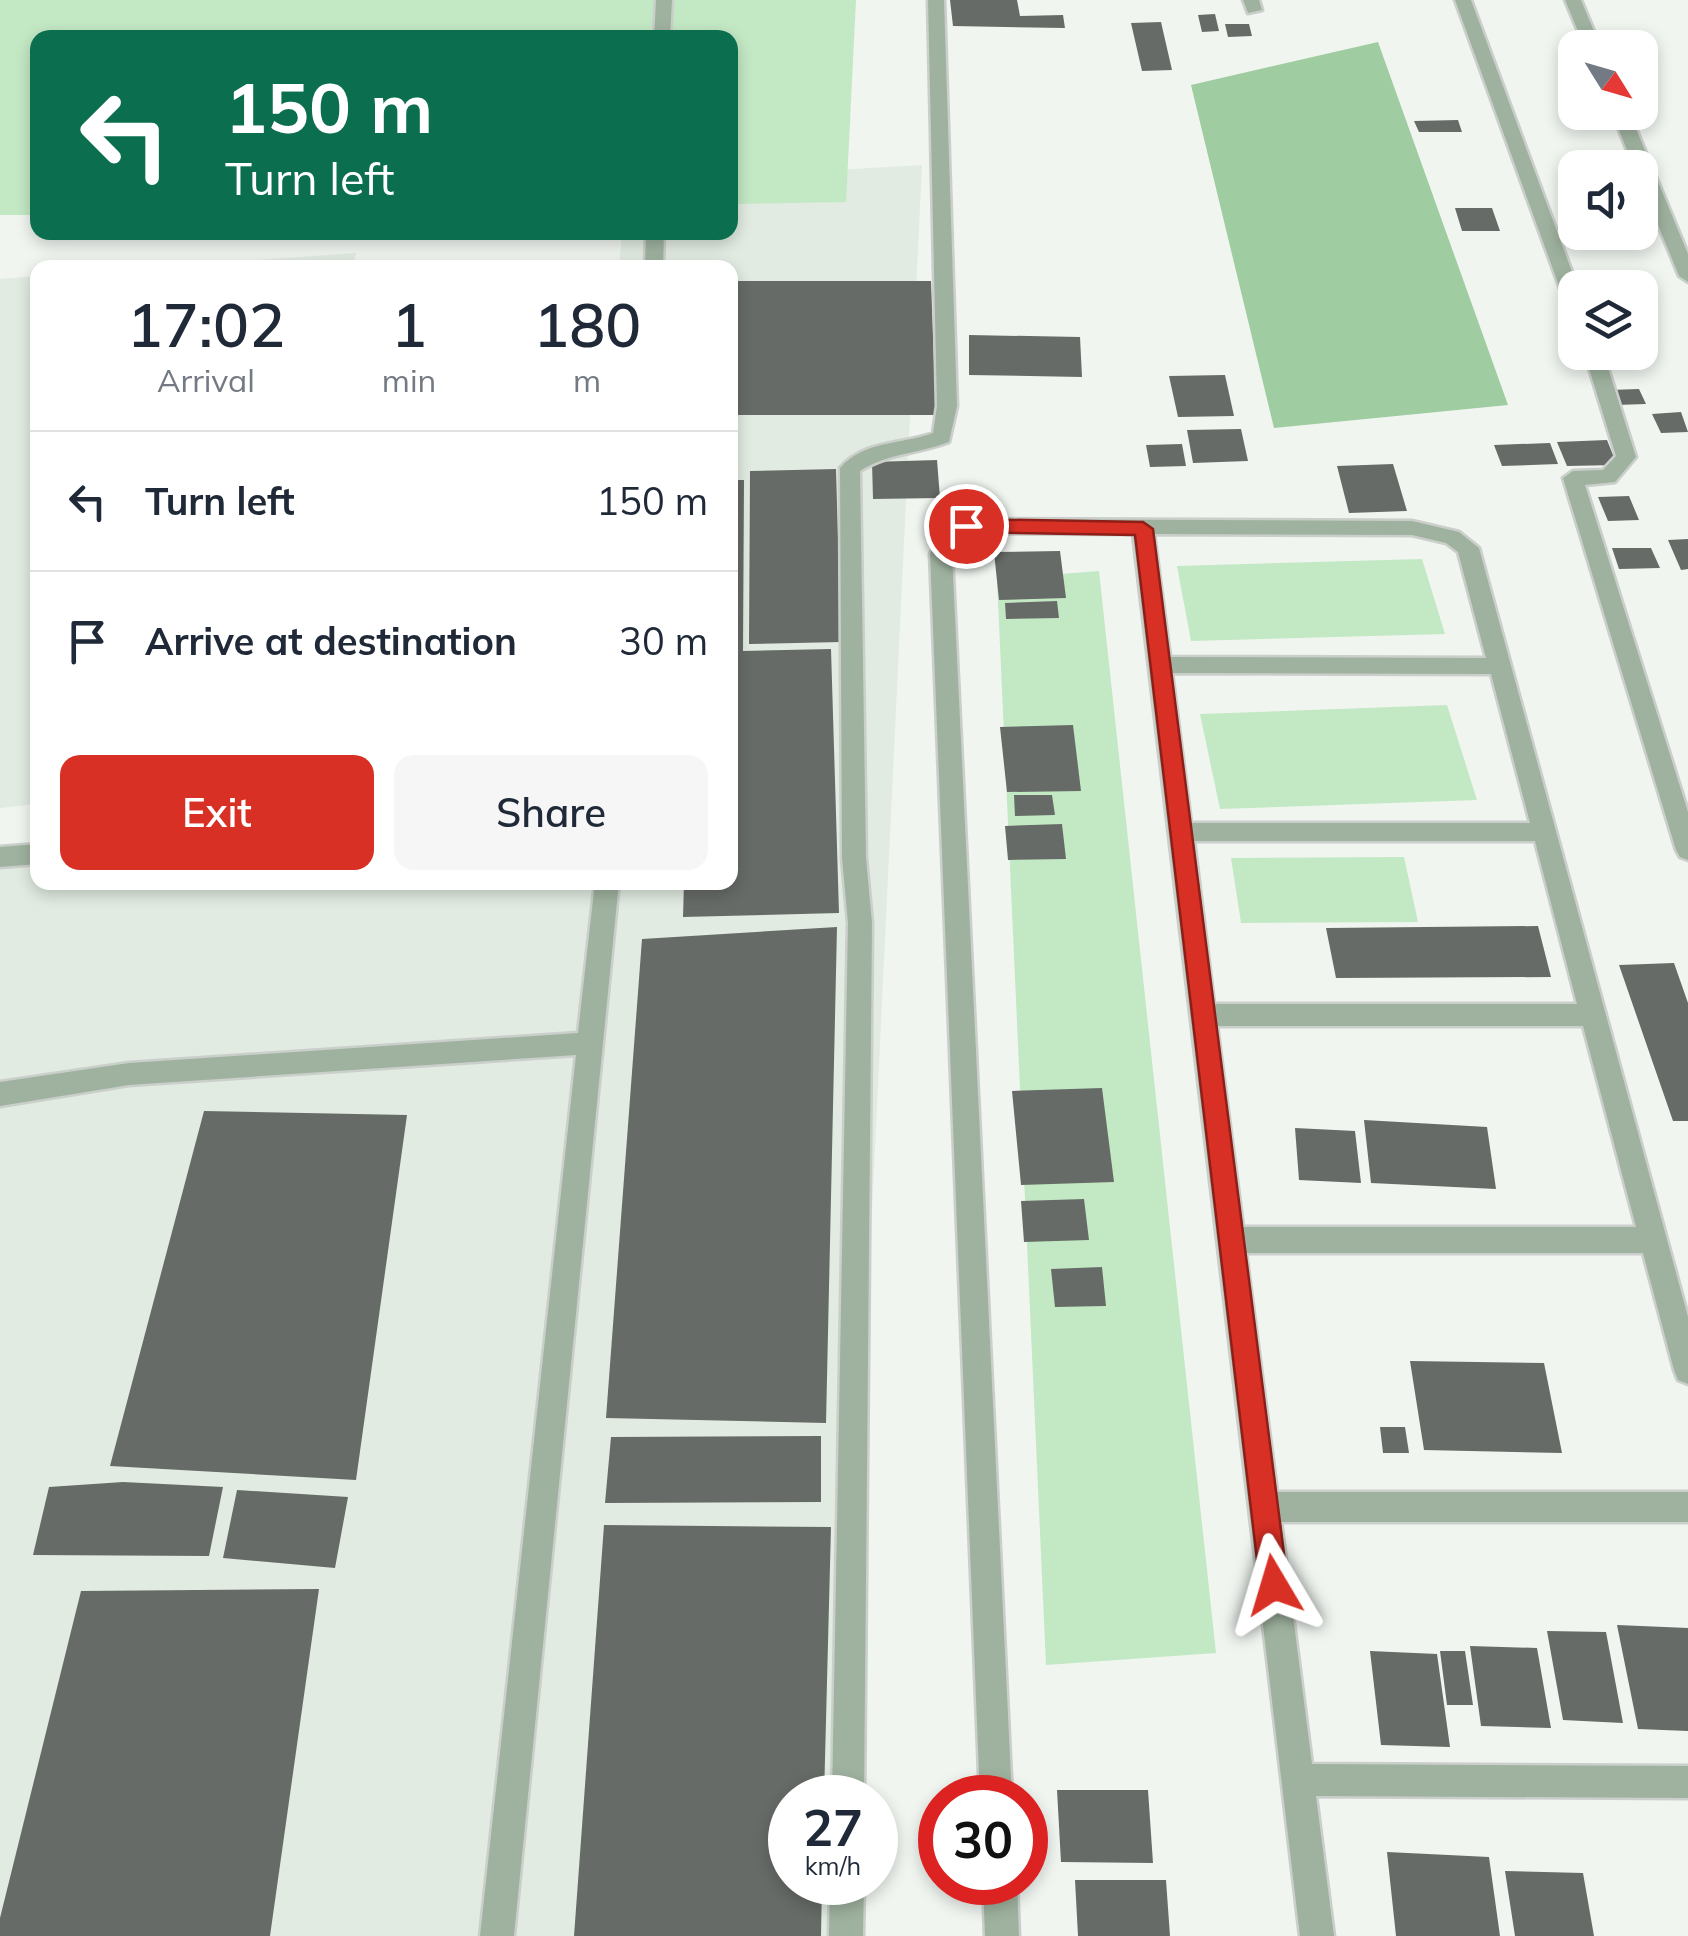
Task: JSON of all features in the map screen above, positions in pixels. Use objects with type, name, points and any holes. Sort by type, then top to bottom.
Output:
[{"type":"street","points":[[662,30],[664,0]]},
{"type":"street","points":[[848,1775],[860,923],[854,858],[850,468],[877,452],[916,447],[942,437],[946,406],[936,0]]},
{"type":"street","points":[[1463,0],[1562,270]]},
{"type":"street","points":[[1573,0],[1586,30]]},
{"type":"street","points":[[1627,130],[1688,276]]},
{"type":"street","points":[[1598,370],[1626,456],[1608,477],[1573,478],[1688,850]]},
{"type":"street","points":[[995,1775],[940,554],[948,537],[966,526],[1412,528],[1452,538],[1468,548],[1688,1370]]},
{"type":"street","points":[[1143,529],[1317,1936]]},
{"type":"street","points":[[1161,666],[1499,666]]},
{"type":"street","points":[[1180,832],[1544,832]]},
{"type":"street","points":[[0,857],[30,855]]},
{"type":"street","points":[[497,1936],[606,890]]},
{"type":"street","points":[[1203,1014],[1593,1015]]},
{"type":"street","points":[[0,1094],[129,1074],[589,1044]]},
{"type":"street","points":[[1231,1240],[1654,1240]]},
{"type":"street","points":[[1264,1507],[1688,1508]]},
{"type":"street","points":[[1298,1780],[1688,1782]]},
{"type":"street","points":[[846,1905],[846,1936]]},
{"type":"street","points":[[1001,1905],[1002,1936]]},
{"type":"shaded area","points":[[922,165],[845,1775],[768,1775],[768,1905],[839,1905],[838,1936],[0,1936],[0,849],[30,845],[30,890],[738,890],[738,260],[620,260],[621,240],[738,240],[738,176]]},
{"type":"shaded area","points":[[356,253],[354,260],[258,260]]},
{"type":"shaded area","points":[[30,277],[30,805],[0,808],[0,279]]},
{"type":"green space","points":[[0,0],[856,0],[846,202],[738,204],[738,30],[30,30],[30,215],[0,215]]},
{"type":"green space","points":[[1378,42],[1508,405],[1274,428],[1191,85]]},
{"type":"green space","points":[[1422,559],[1445,634],[1191,641],[1177,566]]},
{"type":"green space","points":[[1099,571],[1216,1653],[1046,1665],[997,579]]},
{"type":"green space","points":[[1447,705],[1477,800],[1220,809],[1200,714]]},
{"type":"green space","points":[[1404,857],[1418,922],[1241,923],[1231,858]]},
{"type":"building","points":[[950,0],[1017,0],[1020,16],[1063,15],[1065,28],[953,26]]},
{"type":"building","points":[[1215,14],[1219,31],[1202,32],[1198,15]]},
{"type":"building","points":[[1161,22],[1172,70],[1142,71],[1131,23]]},
{"type":"building","points":[[1225,24],[1249,24],[1252,36],[1228,37]]},
{"type":"building","points":[[1458,120],[1462,132],[1419,132],[1414,121]]},
{"type":"building","points":[[1455,208],[1492,208],[1500,231],[1462,231]]},
{"type":"building","points":[[738,281],[931,281],[936,415],[738,415]]},
{"type":"building","points":[[969,335],[1080,337],[1082,377],[969,375]]},
{"type":"building","points":[[1225,375],[1234,416],[1178,417],[1169,376]]},
{"type":"building","points":[[1639,389],[1646,404],[1616,405],[1609,390]]},
{"type":"building","points":[[1681,412],[1688,432],[1661,433],[1652,414]]},
{"type":"building","points":[[1241,429],[1248,461],[1193,463],[1187,430]]},
{"type":"building","points":[[1607,440],[1617,465],[1567,466],[1557,442]]},
{"type":"building","points":[[1550,443],[1558,464],[1502,466],[1494,445]]},
{"type":"building","points":[[1182,444],[1186,466],[1150,467],[1146,445]]},
{"type":"building","points":[[937,460],[940,498],[873,499],[872,462]]},
{"type":"building","points":[[1393,464],[1407,511],[1349,513],[1337,466]]},
{"type":"building","points":[[836,469],[841,642],[749,644],[750,471]]},
{"type":"building","points":[[738,480],[744,480],[743,651],[831,649],[839,913],[683,917],[684,890],[738,890]]},
{"type":"building","points":[[1629,496],[1639,520],[1608,521],[1598,497]]},
{"type":"building","points":[[1688,539],[1688,569],[1681,570],[1668,540]]},
{"type":"building","points":[[1612,548],[1651,548],[1660,568],[1619,569]]},
{"type":"building","points":[[1060,551],[1066,598],[999,600],[994,552]]},
{"type":"building","points":[[1057,601],[1059,618],[1006,619],[1005,603]]},
{"type":"building","points":[[1073,725],[1081,791],[1007,792],[1000,727]]},
{"type":"building","points":[[1014,795],[1052,795],[1055,815],[1015,816]]},
{"type":"building","points":[[1062,824],[1066,859],[1008,860],[1005,826]]},
{"type":"building","points":[[1538,926],[1551,977],[1336,978],[1326,928]]},
{"type":"building","points":[[837,927],[826,1423],[606,1418],[642,939]]},
{"type":"building","points":[[1674,963],[1688,1003],[1688,1121],[1673,1121],[1619,965]]},
{"type":"building","points":[[1102,1088],[1114,1182],[1021,1185],[1012,1091]]},
{"type":"building","points":[[204,1111],[407,1115],[356,1480],[110,1466]]},
{"type":"building","points":[[1364,1120],[1487,1127],[1496,1189],[1371,1183]]},
{"type":"building","points":[[1295,1128],[1355,1131],[1361,1183],[1299,1180]]},
{"type":"building","points":[[1084,1199],[1089,1240],[1024,1242],[1021,1201]]},
{"type":"building","points":[[1102,1267],[1106,1306],[1055,1307],[1051,1269]]},
{"type":"building","points":[[1410,1361],[1544,1363],[1562,1453],[1424,1450]]},
{"type":"building","points":[[1380,1427],[1405,1427],[1409,1453],[1383,1453]]},
{"type":"building","points":[[821,1436],[821,1502],[605,1503],[611,1437]]},
{"type":"building","points":[[123,1482],[223,1487],[209,1556],[33,1555],[49,1487]]},
{"type":"building","points":[[237,1490],[348,1497],[335,1568],[223,1558]]},
{"type":"building","points":[[604,1525],[831,1527],[825,1775],[768,1775],[768,1905],[822,1905],[821,1936],[574,1936]]},
{"type":"building","points":[[319,1589],[270,1936],[0,1936],[0,1918],[81,1591]]},
{"type":"building","points":[[1617,1625],[1688,1628],[1688,1731],[1638,1729]]},
{"type":"building","points":[[1547,1631],[1606,1632],[1623,1723],[1563,1720]]},
{"type":"building","points":[[1470,1646],[1537,1648],[1551,1728],[1481,1726]]},
{"type":"building","points":[[1370,1651],[1437,1654],[1450,1747],[1381,1745]]},
{"type":"building","points":[[1440,1651],[1465,1651],[1473,1705],[1447,1705]]},
{"type":"building","points":[[1057,1790],[1148,1790],[1153,1863],[1061,1862]]},
{"type":"building","points":[[1387,1852],[1489,1857],[1500,1936],[1396,1936]]},
{"type":"building","points":[[1505,1871],[1583,1873],[1594,1936],[1515,1936]]},
{"type":"building","points":[[1075,1880],[1166,1880],[1170,1936],[1078,1936]]},
{"type":"route","points":[[966,526],[1143,529],[1274,1585]]}]
